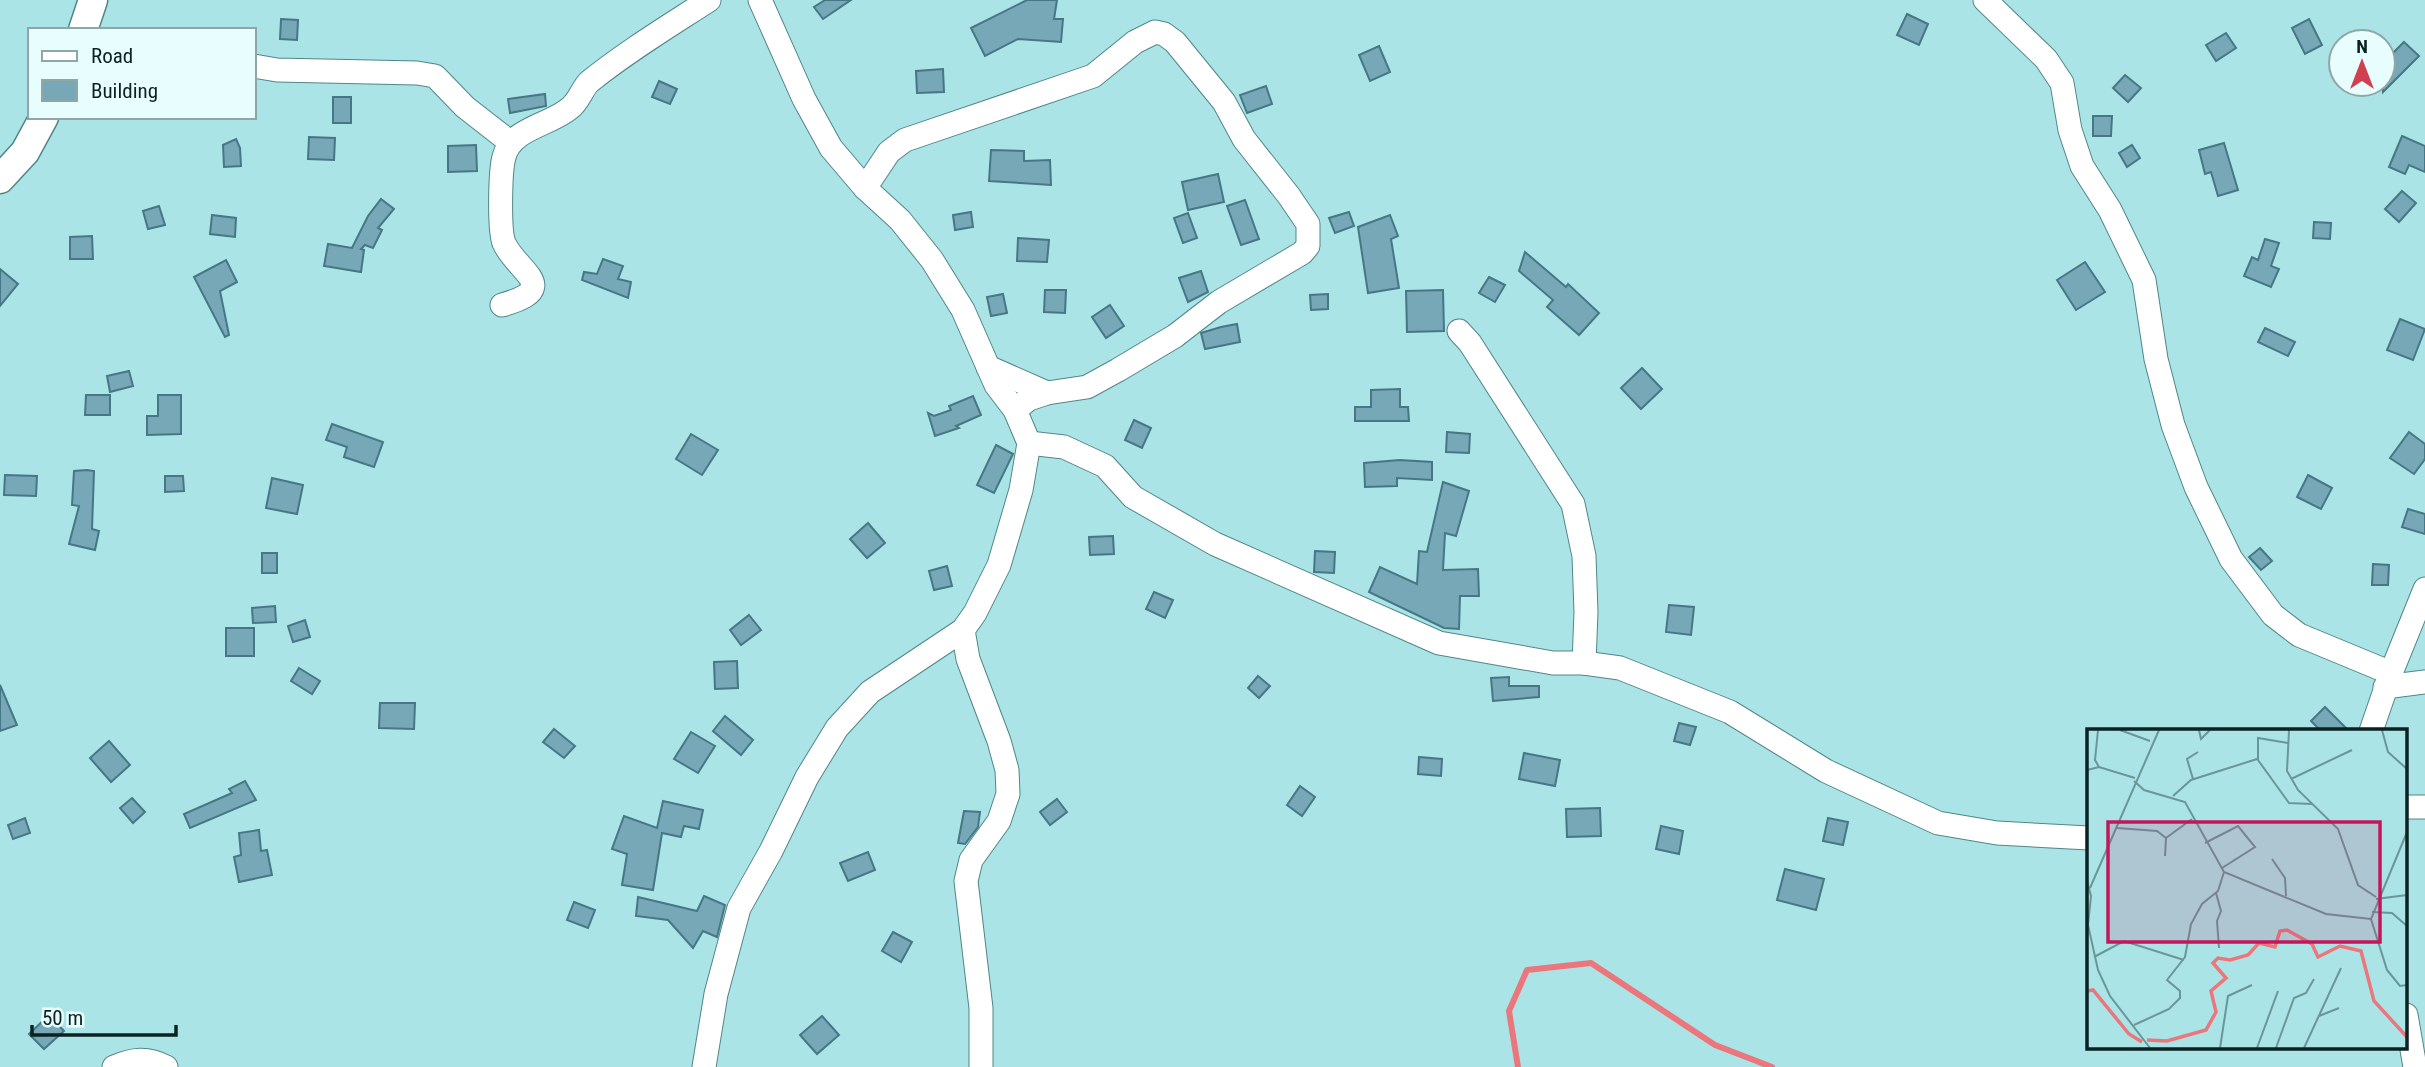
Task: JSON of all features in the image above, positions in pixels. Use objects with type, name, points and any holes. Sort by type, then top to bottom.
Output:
[{"type":"street","points":[[84,28],[93,0]]},
{"type":"street","points":[[502,305],[523,299],[529,295],[532,287],[529,273],[503,240],[502,170],[504,155],[511,143],[518,136],[570,108],[587,84],[709,0]]},
{"type":"street","points":[[704,1067],[716,994],[739,908],[771,851],[807,777],[837,728],[870,692],[963,631],[975,613],[999,565],[1021,490],[1029,443],[1016,410],[996,385],[963,310],[932,260],[900,220],[865,188],[831,148],[804,99],[760,0]]},
{"type":"street","points":[[1985,0],[2046,59],[2062,83],[2070,130],[2082,166],[2110,210],[2144,280],[2157,359],[2173,425],[2196,487],[2231,559],[2273,615],[2299,635],[2388,680],[2425,682]]},
{"type":"street","points":[[865,188],[889,152],[905,140],[1093,76],[1135,42],[1155,32],[1164,34],[1175,42],[1224,102],[1244,139],[1308,224],[1308,246],[1302,253],[1219,302],[1175,336],[1087,387],[1047,393],[1030,399],[1016,410]]},
{"type":"street","points":[[256,66],[277,70],[416,73],[435,76],[465,107],[511,143]]},
{"type":"street","points":[[0,179],[25,152],[43,119]]},
{"type":"street","points":[[1459,331],[1470,343],[1573,504],[1584,556],[1584,663]]},
{"type":"street","points":[[988,367],[1047,393]]},
{"type":"street","points":[[1029,443],[1064,447],[1105,467],[1133,498],[1215,544],[1439,643],[1553,663],[1584,663],[1620,668],[1730,712],[1826,771],[1938,822],[1997,833],[2087,838]]},
{"type":"street","points":[[2372,729],[2388,680],[2425,589]]},
{"type":"street","points":[[963,631],[968,659],[999,741],[1007,770],[1009,794],[999,821],[971,860],[967,881],[981,1008],[981,1067]]},
{"type":"street","points":[[2408,1027],[2415,1067]]},
{"type":"street","points":[[114,1067],[141,1059],[152,1060],[166,1067]]},
{"type":"building","points":[[825,0],[851,0],[823,19],[814,7]]},
{"type":"building","points":[[1027,0],[1057,0],[1054,19],[1063,19],[1061,42],[1018,39],[985,56],[971,28]]},
{"type":"building","points":[[1907,14],[1928,24],[1919,45],[1897,35]]},
{"type":"building","points":[[281,19],[298,20],[297,40],[280,39]]},
{"type":"building","points":[[2309,19],[2322,45],[2305,54],[2292,28]]},
{"type":"building","points":[[2226,33],[2236,48],[2216,61],[2206,45]]},
{"type":"building","points":[[2404,42],[2419,56],[2397,78],[2397,49]]},
{"type":"building","points":[[1379,46],[1390,72],[1370,81],[1359,55]]},
{"type":"building","points":[[943,69],[944,92],[917,93],[916,71]]},
{"type":"building","points":[[2125,75],[2141,88],[2128,102],[2113,88]]},
{"type":"building","points":[[659,81],[677,89],[670,104],[652,97]]},
{"type":"building","points":[[1266,86],[1272,104],[1247,113],[1240,95]]},
{"type":"building","points":[[545,94],[546,106],[510,113],[508,99]]},
{"type":"building","points":[[333,97],[351,97],[351,123],[333,123]]},
{"type":"building","points":[[2093,116],[2112,116],[2111,136],[2093,136]]},
{"type":"building","points":[[2402,136],[2425,146],[2425,172],[2409,165],[2405,174],[2389,167]]},
{"type":"building","points":[[309,137],[335,138],[334,160],[308,159]]},
{"type":"building","points":[[236,139],[240,148],[241,166],[224,167],[223,145]]},
{"type":"building","points":[[2224,143],[2238,190],[2218,196],[2211,172],[2205,174],[2199,150]]},
{"type":"building","points":[[476,145],[477,171],[448,172],[448,146]]},
{"type":"building","points":[[2132,145],[2140,158],[2127,167],[2119,153]]},
{"type":"building","points":[[991,150],[1024,151],[1024,161],[1050,160],[1051,185],[989,181]]},
{"type":"building","points":[[1218,174],[1224,202],[1188,210],[1182,182]]},
{"type":"building","points":[[2402,191],[2416,203],[2399,222],[2385,209]]},
{"type":"building","points":[[381,199],[394,209],[378,228],[382,230],[373,248],[365,245],[361,249],[364,250],[361,272],[324,266],[328,244],[352,248],[368,216]]},
{"type":"building","points":[[1245,200],[1259,239],[1241,245],[1227,206]]},
{"type":"building","points":[[159,206],[165,225],[148,229],[143,211]]},
{"type":"building","points":[[971,212],[973,227],[955,230],[953,215]]},
{"type":"building","points":[[1349,212],[1354,226],[1335,233],[1329,218]]},
{"type":"building","points":[[1188,213],[1197,238],[1183,243],[1174,218]]},
{"type":"building","points":[[212,215],[236,218],[235,237],[210,234]]},
{"type":"building","points":[[1390,215],[1398,236],[1391,239],[1399,288],[1368,293],[1358,227]]},
{"type":"building","points":[[2314,222],[2331,223],[2330,239],[2313,238]]},
{"type":"building","points":[[92,236],[93,259],[70,259],[70,237]]},
{"type":"building","points":[[1018,238],[1049,240],[1047,262],[1017,261]]},
{"type":"building","points":[[2265,239],[2279,243],[2271,266],[2279,269],[2271,287],[2244,276],[2252,257],[2258,260]]},
{"type":"building","points":[[1525,252],[1566,287],[1568,284],[1599,313],[1579,335],[1547,307],[1553,300],[1519,271]]},
{"type":"building","points":[[603,259],[623,266],[618,279],[631,282],[628,298],[582,280],[584,272],[597,274]]},
{"type":"building","points":[[226,260],[237,282],[220,291],[229,335],[225,337],[194,277]]},
{"type":"building","points":[[2085,262],[2105,292],[2076,310],[2057,280]]},
{"type":"building","points":[[0,269],[18,284],[0,306]]},
{"type":"building","points":[[1201,271],[1208,292],[1188,302],[1179,278]]},
{"type":"building","points":[[1489,277],[1505,285],[1495,302],[1479,293]]},
{"type":"building","points":[[1045,290],[1066,290],[1065,313],[1044,312]]},
{"type":"building","points":[[1443,290],[1444,331],[1407,332],[1406,291]]},
{"type":"building","points":[[1003,294],[1007,313],[991,316],[987,297]]},
{"type":"building","points":[[1328,294],[1328,309],[1311,310],[1310,295]]},
{"type":"building","points":[[1110,305],[1124,326],[1106,338],[1092,317]]},
{"type":"building","points":[[2400,319],[2425,329],[2413,360],[2387,350]]},
{"type":"building","points":[[1237,324],[1240,342],[1205,349],[1201,333]]},
{"type":"building","points":[[2265,328],[2295,342],[2288,356],[2258,342]]},
{"type":"building","points":[[1642,368],[1662,389],[1641,409],[1621,388]]},
{"type":"building","points":[[129,371],[133,386],[110,392],[107,376]]},
{"type":"building","points":[[1400,389],[1400,407],[1408,407],[1409,421],[1355,421],[1355,407],[1371,407],[1371,390]]},
{"type":"building","points":[[86,395],[110,395],[110,415],[85,415]]},
{"type":"building","points":[[158,395],[181,395],[181,434],[147,435],[147,416],[158,416]]},
{"type":"building","points":[[973,396],[981,415],[956,426],[959,428],[935,436],[928,413],[934,416],[951,410],[949,406]]},
{"type":"building","points":[[1134,420],[1151,428],[1142,448],[1125,440]]},
{"type":"building","points":[[332,424],[383,442],[374,467],[344,457],[347,447],[326,440]]},
{"type":"building","points":[[1447,432],[1470,434],[1469,453],[1446,452]]},
{"type":"building","points":[[2409,432],[2425,444],[2425,459],[2414,474],[2390,458]]},
{"type":"building","points":[[691,434],[718,450],[702,475],[676,459]]},
{"type":"building","points":[[996,445],[1013,454],[994,493],[977,485]]},
{"type":"building","points":[[1400,460],[1432,462],[1432,480],[1397,478],[1397,486],[1365,487],[1364,463]]},
{"type":"building","points":[[74,471],[94,471],[92,529],[99,531],[95,550],[69,544],[79,506],[72,505]]},
{"type":"building","points":[[5,475],[37,476],[36,496],[4,495]]},
{"type":"building","points":[[2308,475],[2332,488],[2321,509],[2297,497]]},
{"type":"building","points":[[165,476],[183,476],[184,491],[165,492]]},
{"type":"building","points":[[272,478],[303,485],[297,514],[266,508]]},
{"type":"building","points":[[1443,482],[1469,491],[1456,536],[1445,533],[1443,570],[1478,569],[1479,596],[1460,596],[1459,629],[1444,628],[1369,592],[1380,567],[1417,584],[1419,551],[1427,552]]},
{"type":"building","points":[[2408,509],[2425,514],[2425,534],[2402,527]]},
{"type":"building","points":[[868,523],[885,543],[867,558],[850,539]]},
{"type":"building","points":[[1113,536],[1114,554],[1090,555],[1089,537]]},
{"type":"building","points":[[2260,548],[2272,561],[2261,570],[2249,557]]},
{"type":"building","points":[[1315,551],[1335,552],[1334,573],[1314,572]]},
{"type":"building","points":[[262,553],[277,553],[277,573],[262,573]]},
{"type":"building","points":[[2373,564],[2389,565],[2388,585],[2372,585]]},
{"type":"building","points":[[947,566],[952,586],[934,590],[929,571]]},
{"type":"building","points":[[1154,592],[1173,600],[1165,618],[1146,609]]},
{"type":"building","points":[[1669,605],[1694,607],[1691,635],[1666,632]]},
{"type":"building","points":[[275,606],[276,622],[253,623],[252,608]]},
{"type":"building","points":[[749,615],[761,630],[741,645],[730,630]]},
{"type":"building","points":[[305,620],[310,637],[293,642],[288,626]]},
{"type":"building","points":[[226,628],[254,628],[254,656],[226,656]]},
{"type":"building","points":[[737,661],[738,688],[715,689],[714,662]]},
{"type":"building","points":[[299,668],[320,681],[312,694],[291,681]]},
{"type":"building","points":[[1258,676],[1270,686],[1259,698],[1248,688]]},
{"type":"building","points":[[1509,677],[1509,686],[1539,686],[1539,697],[1493,701],[1491,678]]},
{"type":"building","points":[[0,685],[17,725],[0,731]]},
{"type":"building","points":[[380,703],[415,703],[414,729],[379,728]]},
{"type":"building","points":[[2325,707],[2347,729],[2319,729],[2311,721]]},
{"type":"building","points":[[725,716],[753,740],[741,755],[713,731]]},
{"type":"building","points":[[1679,723],[1696,727],[1690,745],[1674,741]]},
{"type":"building","points":[[554,729],[575,746],[564,758],[543,742]]},
{"type":"building","points":[[691,732],[715,746],[698,773],[674,759]]},
{"type":"building","points":[[109,741],[130,765],[111,782],[90,758]]},
{"type":"building","points":[[1524,753],[1560,760],[1555,786],[1519,779]]},
{"type":"building","points":[[1419,757],[1442,759],[1441,776],[1418,774]]},
{"type":"building","points":[[245,781],[256,800],[190,828],[184,814],[232,793],[229,789]]},
{"type":"building","points":[[1300,786],[1315,797],[1302,816],[1287,805]]},
{"type":"building","points":[[132,798],[145,812],[133,823],[120,808]]},
{"type":"building","points":[[1057,799],[1067,812],[1050,825],[1040,812]]},
{"type":"building","points":[[663,801],[703,810],[699,829],[684,826],[681,837],[662,833],[653,890],[622,885],[627,854],[612,849],[624,816],[657,828]]},
{"type":"building","points":[[1600,808],[1601,836],[1567,837],[1566,809]]},
{"type":"building","points":[[964,811],[980,812],[978,827],[965,844],[958,843]]},
{"type":"building","points":[[25,818],[30,833],[13,839],[8,825]]},
{"type":"building","points":[[1828,818],[1848,822],[1843,845],[1823,841]]},
{"type":"building","points":[[1661,826],[1683,831],[1679,854],[1656,849]]},
{"type":"building","points":[[259,830],[261,851],[267,850],[272,875],[239,882],[234,857],[241,855],[239,833]]},
{"type":"building","points":[[868,852],[875,870],[848,881],[840,863]]},
{"type":"building","points":[[1785,869],[1824,879],[1816,910],[1777,900]]},
{"type":"building","points":[[704,896],[725,905],[717,937],[703,931],[693,948],[668,920],[636,916],[638,897],[697,911]]},
{"type":"building","points":[[574,902],[595,910],[588,928],[567,920]]},
{"type":"building","points":[[893,932],[912,942],[901,962],[882,951]]},
{"type":"building","points":[[49,1015],[64,1031],[44,1049],[29,1034]]},
{"type":"building","points":[[822,1016],[839,1035],[817,1054],[800,1035]]},
{"type":"waterway","points":[[1518,1067],[1509,1011],[1527,970],[1591,963],[1715,1045],[1772,1067]]}]
